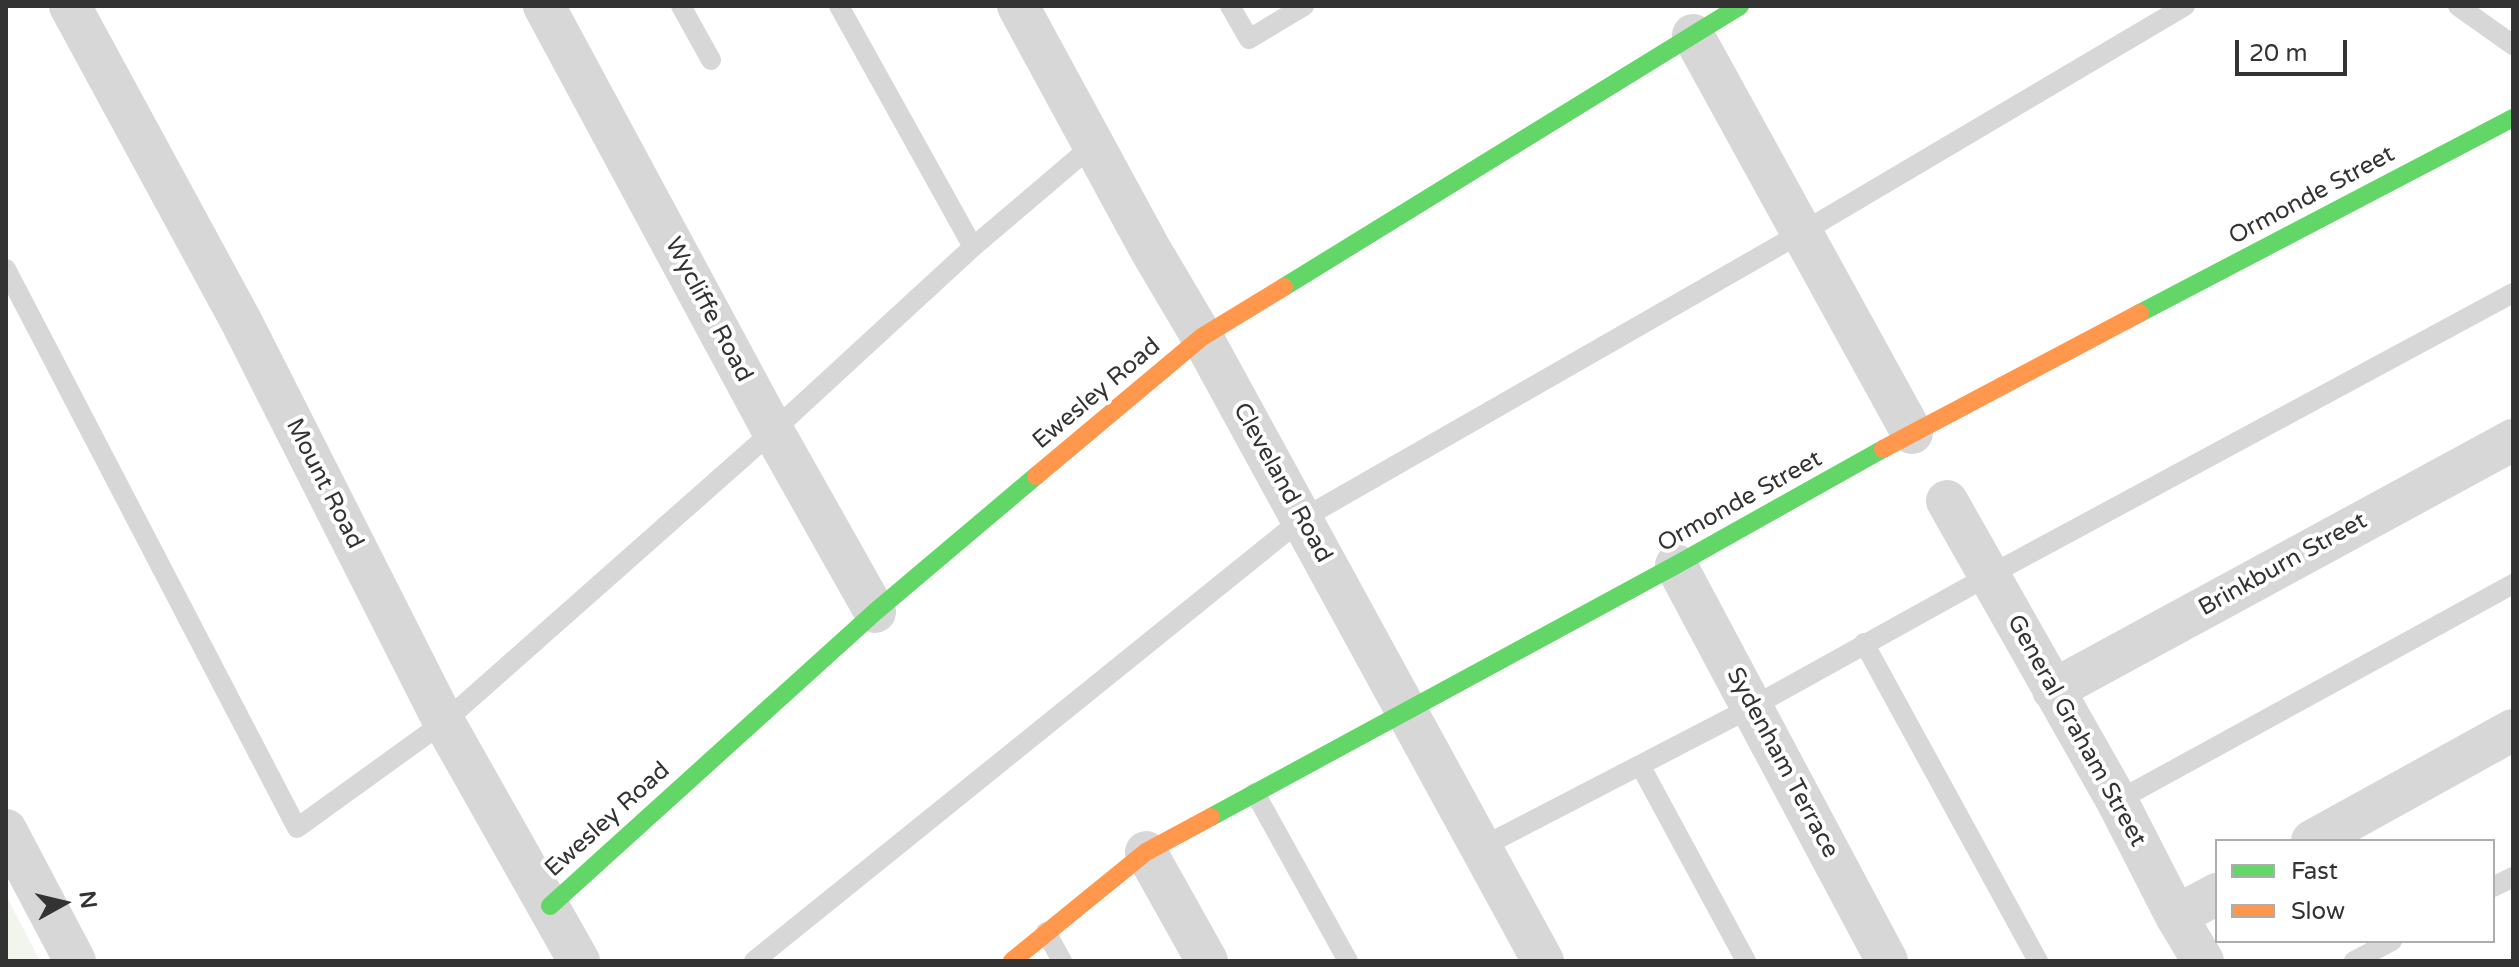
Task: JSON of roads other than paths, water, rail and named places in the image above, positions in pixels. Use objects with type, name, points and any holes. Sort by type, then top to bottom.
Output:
[{"type":"street","name":"Mount Road","points":[[70,6],[241,321],[444,722],[579,961]]},
{"type":"street","name":"Wycliffe Road","points":[[544,6],[773,431],[875,612]]},
{"type":"street","name":"Cleveland Road","points":[[1018,6],[1543,961]]},
{"type":"street","name":"Ewesley Road","points":[[550,906],[875,612],[1202,337],[1740,6]]},
{"type":"street","points":[[1693,35],[1912,433]]},
{"type":"street","name":"Ormonde Street","points":[[1012,961],[1146,852],[1676,565],[1912,433],[2513,118]]},
{"type":"street","name":"Brinkburn Street","points":[[2053,690],[2513,440]]},
{"type":"street","name":"General Graham Street","points":[[1947,501],[2117,801],[2176,916],[2203,961]]},
{"type":"street","name":"Sydenham Terrace","points":[[1676,565],[1887,961]]},
{"type":"street","points":[[2316,839],[2513,730]]},
{"type":"street","points":[[6,830],[75,961]]},
{"type":"street","points":[[1146,852],[1207,961]]},
{"type":"street","points":[[2176,916],[2215,895]]},
{"type":"lane","points":[[681,6],[711,60]]},
{"type":"lane","points":[[839,6],[973,247]]},
{"type":"lane","points":[[1230,6],[1249,39],[1304,6]]},
{"type":"lane","points":[[754,961],[1302,519],[1801,233],[2185,6]]},
{"type":"lane","points":[[2458,6],[2513,45]]},
{"type":"lane","points":[[6,269],[297,828],[444,722],[773,431],[973,247],[1093,145]]},
{"type":"lane","points":[[1482,847],[1752,707],[1864,643],[2513,293]]},
{"type":"lane","points":[[2117,801],[2513,584]]},
{"type":"lane","points":[[1864,643],[2038,961]]},
{"type":"lane","points":[[1640,765],[1746,961]]},
{"type":"lane","points":[[1255,793],[1348,961]]},
{"type":"lane","points":[[2495,886],[2513,877]]},
{"type":"lane","points":[[1046,932],[1062,961]]},
{"type":"lane","points":[[2354,961],[2388,943]]}]
